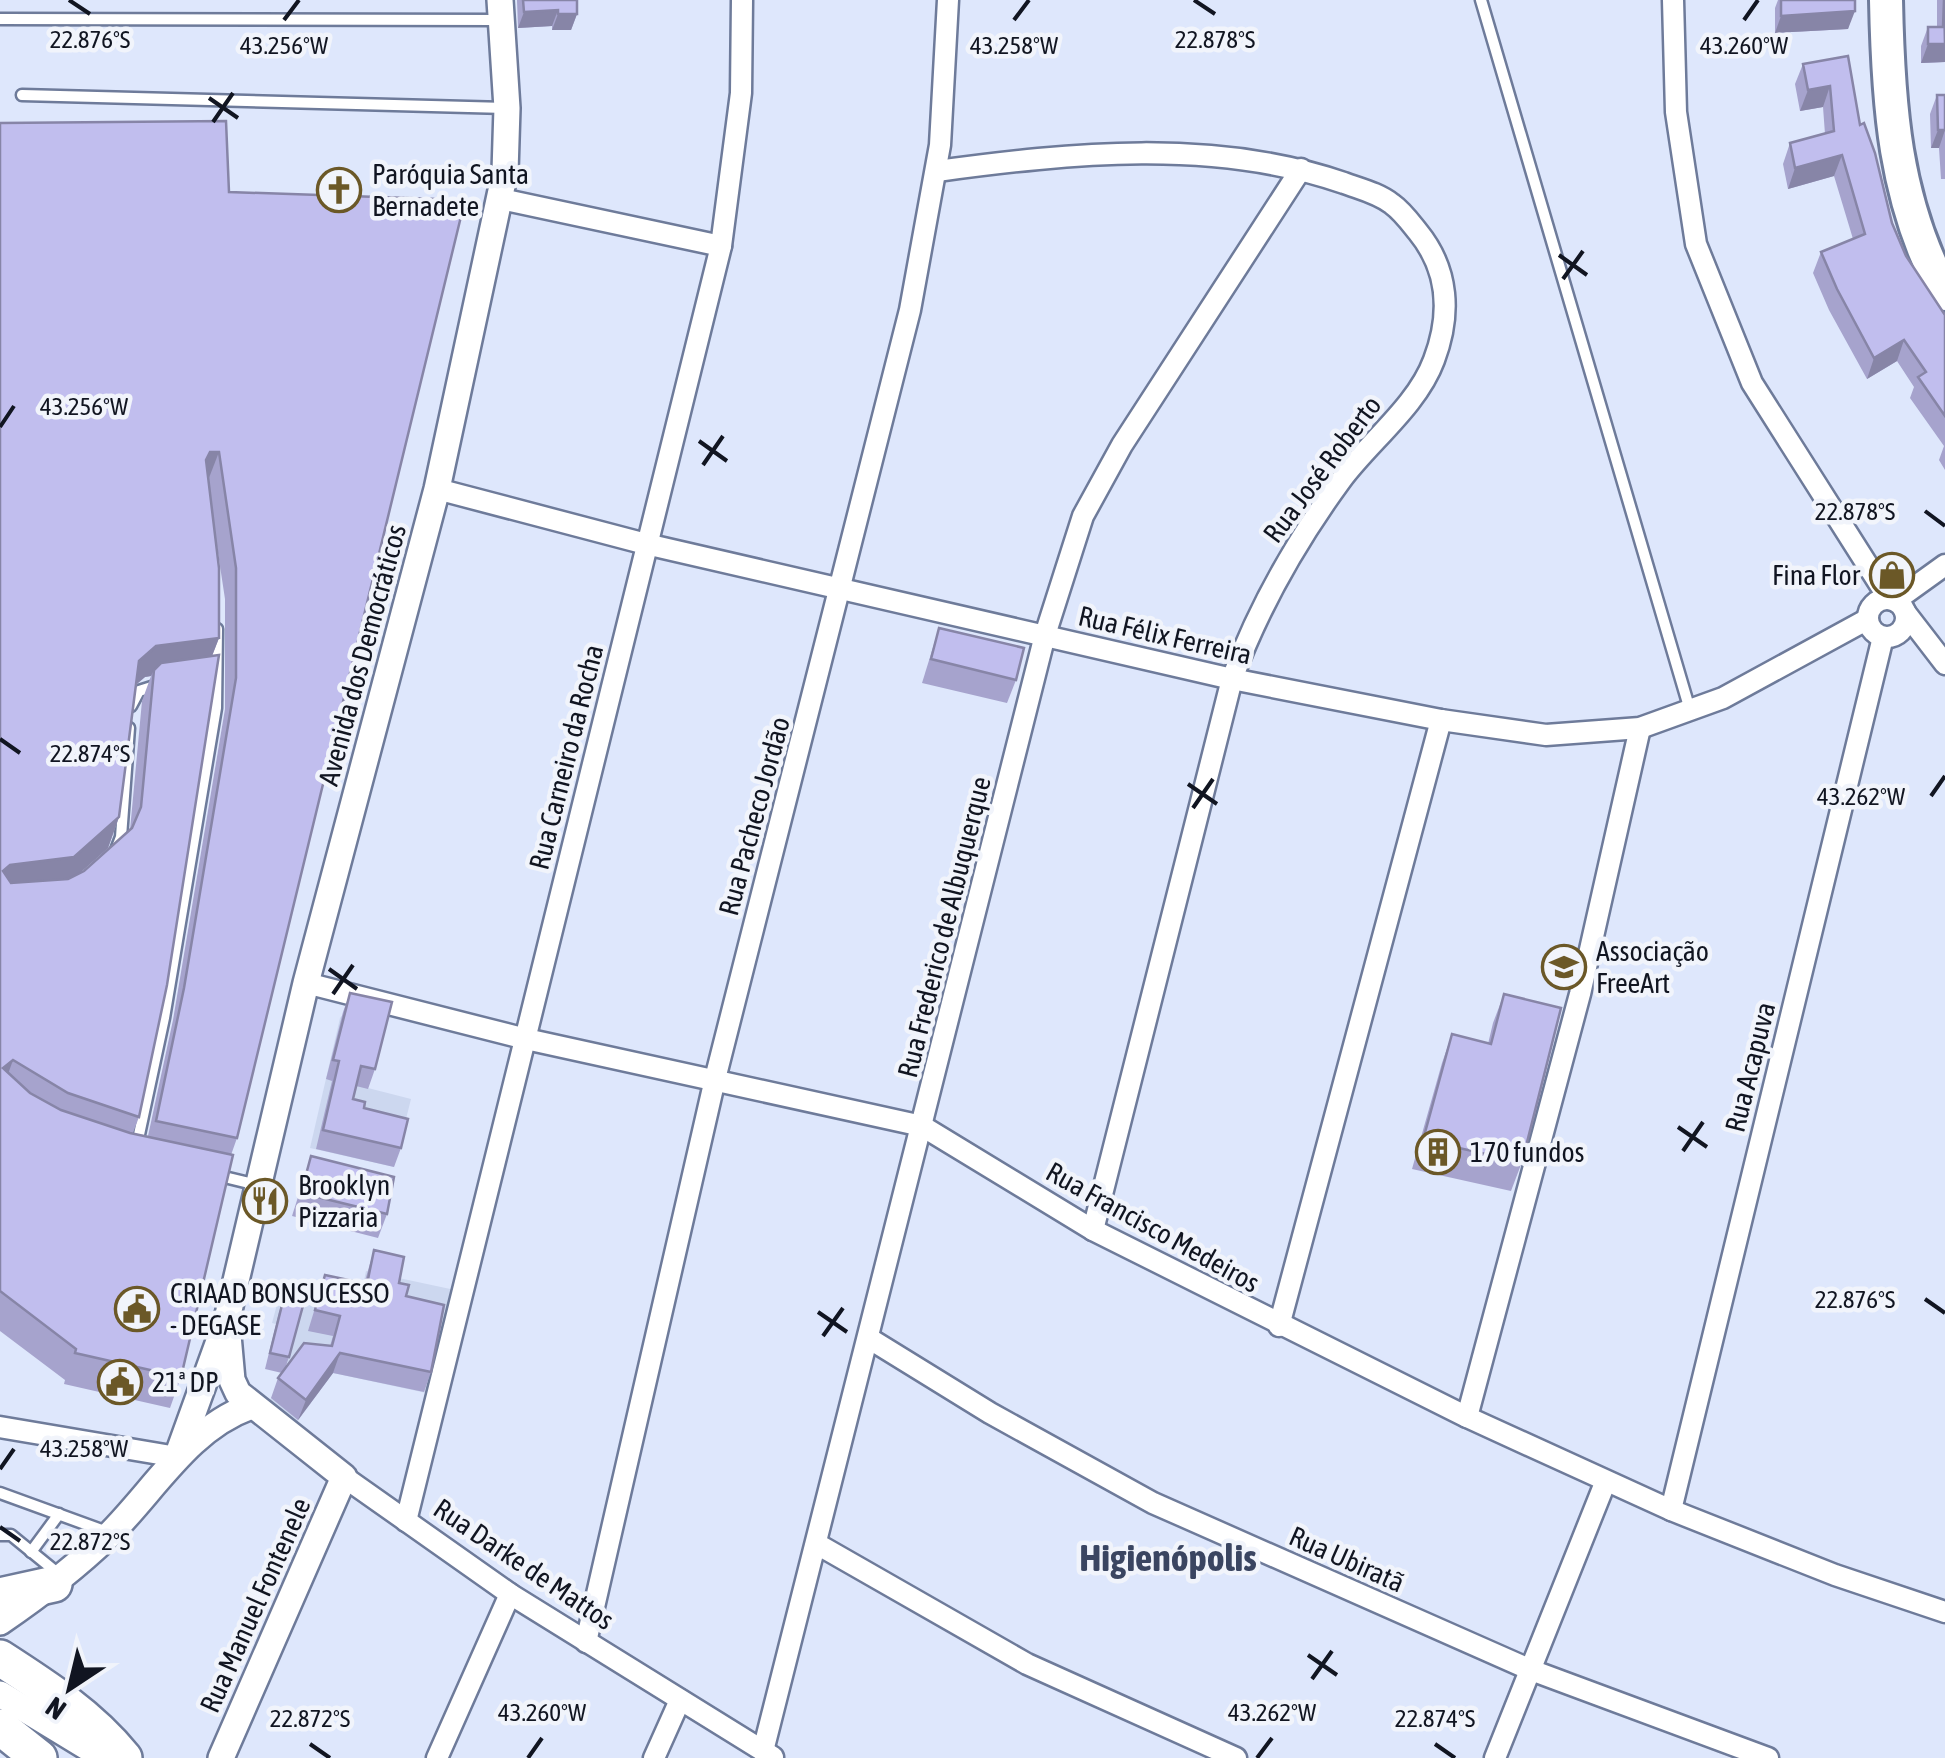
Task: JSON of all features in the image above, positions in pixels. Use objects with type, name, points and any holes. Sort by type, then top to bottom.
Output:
[{"type":"highway","points":[[0,1596],[58,1580]]},
{"type":"highway","points":[[0,1658],[124,1758]]},
{"type":"highway","points":[[0,1727],[39,1758]]},
{"type":"main road","points":[[1886,0],[1890,116],[1896,157],[1920,243],[1945,294]]},
{"type":"street","name":"Rua Carneiro da Rocha","points":[[406,1521],[721,246],[740,93],[742,0]]},
{"type":"street","name":"Rua Pacheco Jordão","points":[[586,1642],[714,1079],[910,310],[937,171],[948,0]]},
{"type":"street","points":[[1673,0],[1676,112],[1696,244],[1752,383],[1897,604],[1945,664]]},
{"type":"street","name":"Avenida dos Democráticos","points":[[177,1457],[227,1319],[306,983],[437,490],[501,199],[507,108],[501,10]]},
{"type":"street","name":"Rua José Roberto","points":[[937,171],[1111,153],[1206,156],[1301,168],[1380,196],[1396,206],[1440,266],[1445,312],[1434,362],[1342,478],[1286,560],[1259,609],[1232,679],[1093,1230]]},
{"type":"street","name":"Rua Frederico de Albuquerque","points":[[768,1754],[1045,636],[1082,516],[1122,444],[1301,168]]},
{"type":"street","points":[[501,199],[721,246]]},
{"type":"street","name":"Rua Félix Ferreira","points":[[437,490],[841,591],[1232,679],[1441,720],[1546,736],[1640,728],[1690,710],[1723,698],[1868,619]]},
{"type":"street","points":[[1897,604],[1900,632],[1883,636],[1871,629],[1868,619],[1876,602],[1897,604],[1945,565]]},
{"type":"street","name":"Rua Acapuva","points":[[1671,1510],[1883,636]]},
{"type":"street","points":[[1278,1326],[1441,720]]},
{"type":"street","points":[[1466,1417],[1580,994],[1640,728]]},
{"type":"street","name":"Rua Francisco Medeiros","points":[[306,983],[526,1039],[922,1126],[1093,1230],[1466,1417],[1671,1510],[1835,1575],[1945,1612]]},
{"type":"street","name":"Avenida dos Democráticos","points":[[0,1622],[58,1580],[111,1533],[177,1457],[224,1419],[250,1407],[232,1380],[227,1319]]},
{"type":"street","name":"Rua Ubiratã","points":[[870,1339],[990,1414],[1153,1503],[1530,1670],[1768,1758]]},
{"type":"street","name":"Rua Darke de Mattos","points":[[250,1407],[510,1594],[768,1754]]},
{"type":"street","points":[[0,1427],[177,1457]]},
{"type":"street","name":"Rua Manuel Fontenele","points":[[221,1758],[344,1477]]},
{"type":"street","points":[[1495,1758],[1605,1483]]},
{"type":"street","points":[[817,1544],[1028,1664],[1236,1758]]},
{"type":"street","points":[[437,1758],[510,1594]]},
{"type":"street","points":[[0,1694],[103,1744]]},
{"type":"street","points":[[654,1758],[680,1700]]},
{"type":"lane","points":[[1481,0],[1690,710]]},
{"type":"lane","points":[[0,19],[501,10]]},
{"type":"lane","points":[[22,95],[507,108]]},
{"type":"lane","points":[[135,1155],[178,939],[218,676],[216,618]]},
{"type":"lane","points":[[200,678],[218,676]]},
{"type":"lane","points":[[108,863],[121,837],[131,705],[146,686],[164,684]]},
{"type":"lane","points":[[211,1174],[258,1185]]},
{"type":"lane","points":[[0,1493],[111,1533]]},
{"type":"lane","points":[[31,1552],[60,1514]]},
{"type":"lane","points":[[0,1535],[11,1535],[58,1580]]},
{"type":"lane","points":[[103,1744],[141,1758]]},
{"type":"shaded area","points":[[345,1012],[385,1022],[368,1088],[411,1099],[394,1167],[310,1148],[340,1018]]},
{"type":"shaded area","points":[[366,1271],[455,1290],[431,1394],[333,1373],[297,1422],[269,1401],[284,1381],[294,1329],[272,1323],[282,1286],[359,1304]]},
{"type":"building","points":[[523,0],[577,0],[577,14],[558,14],[558,10],[524,12]]},
{"type":"building","points":[[1781,0],[1855,0],[1855,11],[1781,16]]},
{"type":"building","points":[[1944,0],[1945,44],[1928,44],[1928,27],[1943,27]]},
{"type":"building","points":[[1848,56],[1860,125],[1864,123],[1875,153],[1892,223],[1906,256],[1945,315],[1945,416],[1918,377],[1926,372],[1904,340],[1874,358],[1821,252],[1865,234],[1842,155],[1795,168],[1790,143],[1834,131],[1830,86],[1808,90],[1803,64]]},
{"type":"building","points":[[1937,95],[1945,95],[1945,130],[1938,130]]},
{"type":"building","points":[[226,121],[229,192],[465,200],[237,1138],[156,1121],[184,988],[236,678],[236,568],[219,452],[210,452],[206,460],[219,568],[219,638],[156,646],[139,661],[119,817],[74,857],[10,865],[3,871],[11,883],[68,879],[84,871],[132,828],[141,807],[154,670],[161,663],[219,655],[167,985],[139,1117],[68,1093],[13,1060],[3,1068],[30,1093],[61,1110],[130,1133],[233,1155],[181,1377],[75,1353],[76,1349],[0,1291],[0,123]]},
{"type":"building","points":[[939,628],[1024,648],[1016,680],[931,659]]},
{"type":"building","points":[[350,993],[392,1002],[375,1069],[361,1066],[353,1099],[365,1102],[364,1108],[408,1119],[401,1148],[323,1130],[339,1061],[333,1060]]},
{"type":"building","points":[[1504,994],[1561,1008],[1522,1162],[1423,1140],[1452,1034],[1491,1044]]},
{"type":"building","points":[[311,1156],[394,1177],[387,1214],[301,1193]]},
{"type":"building","points":[[374,1250],[404,1257],[399,1283],[409,1285],[406,1296],[444,1305],[431,1372],[340,1353],[306,1400],[278,1378],[304,1343],[332,1346],[340,1316],[315,1310],[325,1275],[367,1284]]},
{"type":"building","points":[[284,1297],[304,1302],[289,1357],[270,1353]]},
{"type":"place","name":"Paróquia Santa Bernadete","points":[[339,190]]},
{"type":"place","name":"Fina Flor","points":[[1892,575]]},
{"type":"place","name":"Associação FreeArt","points":[[1564,967]]},
{"type":"place","name":"170 fundos","points":[[1438,1152]]},
{"type":"place","name":"Brooklyn Pizzaria","points":[[265,1201]]},
{"type":"place","name":"CRIAAD BONSUCESSO - DEGASE","points":[[137,1309]]},
{"type":"place","name":"21ª DP","points":[[120,1382]]},
{"type":"district","name":"Higienópolis","points":[[1168,1557]]}]
